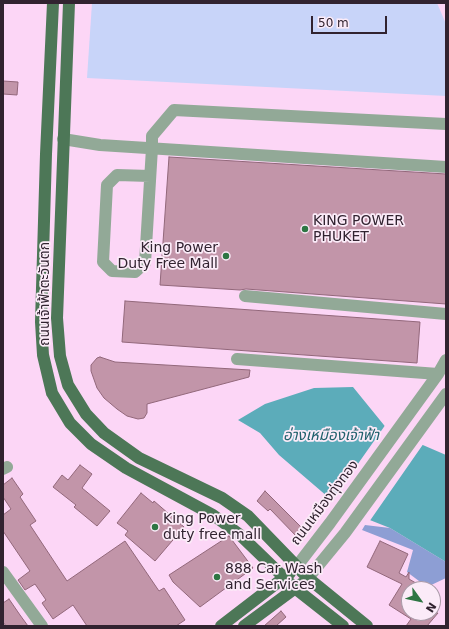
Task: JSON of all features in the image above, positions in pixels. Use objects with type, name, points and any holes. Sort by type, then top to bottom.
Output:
[{"type":"main road","name":"ถนนเจ้าฟ้าตะวันตก","points":[[53,3],[46,154],[42,340],[43,355],[50,387],[62,411],[75,429],[91,444],[126,468],[213,515],[239,534],[296,589],[343,626]]},
{"type":"main road","name":"ถนนเจ้าฟ้าตะวันตก","points":[[69,3],[57,334],[63,370],[73,396],[86,414],[104,433],[145,461],[230,503],[248,516],[308,578],[367,626]]},
{"type":"main road","points":[[221,626],[285,578],[297,566]]},
{"type":"main road","points":[[244,626],[296,589],[308,578]]},
{"type":"street","points":[[150,176],[117,175],[107,185],[103,262],[112,271],[135,272],[145,263],[152,148],[152,136],[174,110],[446,124]]},
{"type":"street","points":[[63,139],[100,145],[446,167]]},
{"type":"street","points":[[245,296],[446,314]]},
{"type":"street","points":[[237,359],[438,374]]},
{"type":"street","name":"ถนนเหมืองทุ่งทอง","points":[[297,566],[412,410],[438,374],[446,360]]},
{"type":"street","points":[[308,578],[345,533],[446,394]]},
{"type":"street","points":[[3,572],[7,587],[42,626]]},
{"type":"shaded area","points":[[92,3],[437,3],[446,24],[446,96],[87,78]]},
{"type":"shaded area","points":[[365,525],[390,528],[446,562],[446,578],[440,581],[419,581],[407,572],[413,550],[362,530]]},
{"type":"water","name":"อ่างเหมืองเจ้าฟ้า","points":[[353,387],[388,430],[446,455],[446,562],[390,528],[342,509],[279,455],[260,433],[238,420],[265,404],[314,388]]},
{"type":"pier","points":[[386,424],[389,428],[424,443],[369,522],[341,511],[331,502]]},
{"type":"building","points":[[3,81],[18,82],[17,95],[3,94]]},
{"type":"building","name":"KING POWER PHUKET","points":[[169,157],[446,174],[446,304],[246,289],[240,290],[160,285]]},
{"type":"building","points":[[125,301],[420,322],[417,363],[122,342]]},
{"type":"building","points":[[100,357],[115,362],[250,370],[249,377],[147,404],[147,413],[144,418],[138,419],[127,416],[117,409],[104,398],[97,388],[91,371],[91,365],[97,358]]},
{"type":"building","points":[[80,465],[92,474],[82,488],[110,511],[97,526],[74,507],[76,505],[53,487],[62,475],[68,480]]},
{"type":"building","points":[[12,478],[23,494],[20,497],[36,521],[30,525],[67,581],[125,541],[159,591],[164,588],[185,620],[176,626],[87,626],[73,605],[53,619],[42,603],[46,600],[35,584],[25,590],[18,580],[30,571],[3,531],[3,515],[11,509],[3,497],[3,485]]},
{"type":"building","points":[[265,491],[305,531],[298,538],[270,509],[268,511],[257,501]]},
{"type":"building","points":[[141,493],[153,503],[154,501],[184,527],[155,561],[125,535],[128,531],[117,523]]},
{"type":"building","name":"888 Car Wash and Services","points":[[229,536],[253,568],[200,607],[173,582],[169,575]]},
{"type":"building","points":[[380,541],[408,554],[399,573],[406,577],[409,572],[409,579],[412,581],[401,581],[401,584],[367,567]]},
{"type":"building","points":[[401,586],[401,613],[389,605]]},
{"type":"building","points":[[9,599],[28,626],[6,626],[3,622],[3,603]]},
{"type":"building","points":[[281,611],[286,617],[276,626],[264,626]]},
{"type":"building","points":[[410,621],[431,621],[427,626],[406,626]]},
{"type":"place","name":"KING POWER PHUKET","points":[[305,229]]},
{"type":"place","name":"King Power Duty Free Mall","points":[[226,256]]},
{"type":"place","name":"King Power duty free mall","points":[[155,527]]},
{"type":"place","name":"888 Car Wash and Services","points":[[217,577]]}]
